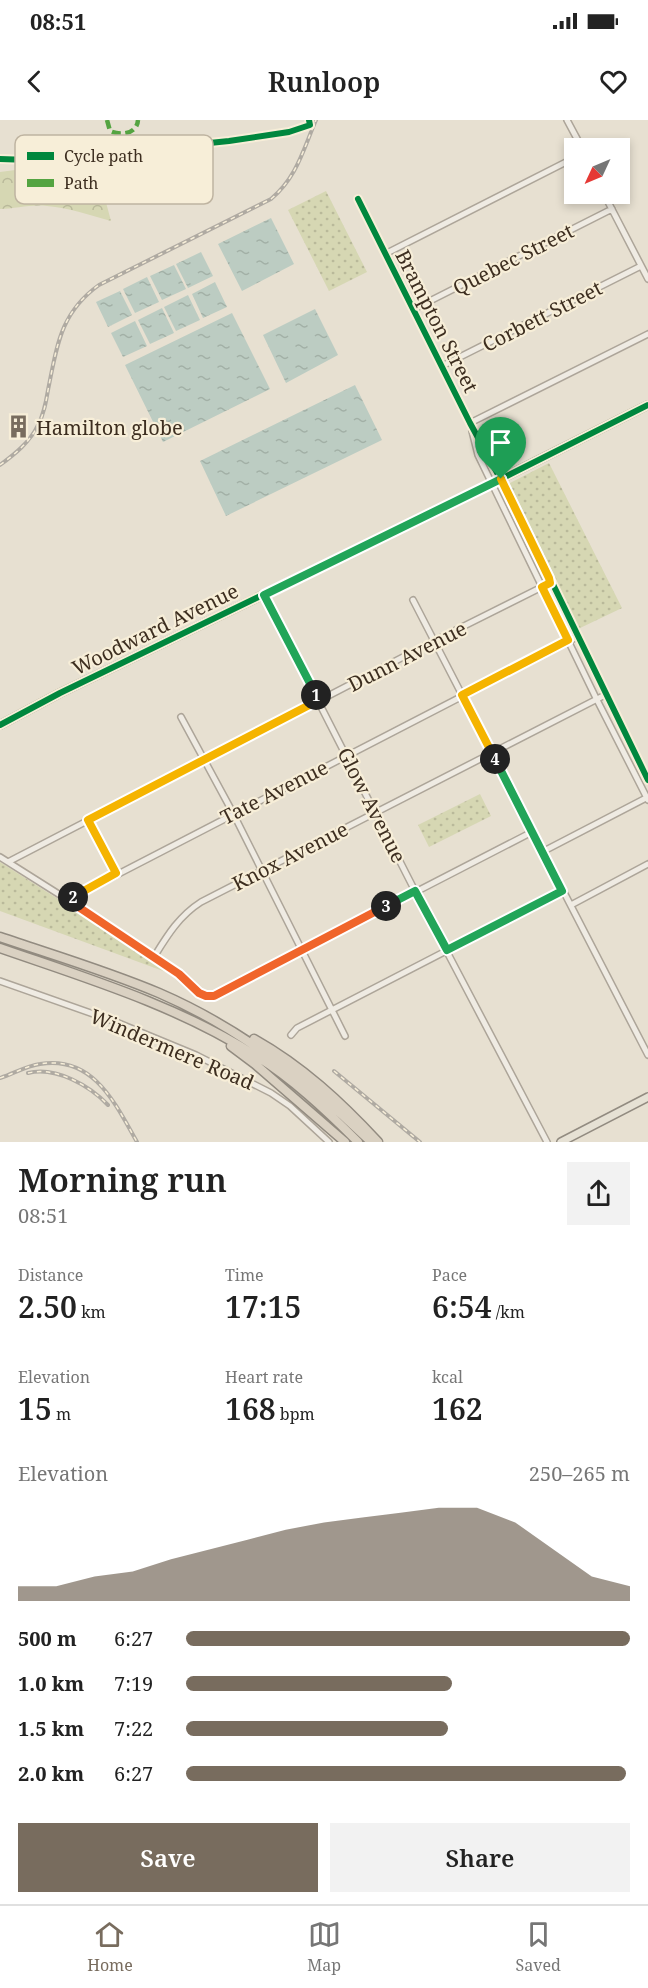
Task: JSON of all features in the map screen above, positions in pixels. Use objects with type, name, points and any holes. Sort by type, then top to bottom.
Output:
[{"type":"highway","points":[[0,931],[16,942]]},
{"type":"highway","points":[[0,936],[97,969],[159,993],[189,1008],[280,1063],[339,1117],[358,1142]]},
{"type":"highway","points":[[0,948],[80,975],[221,1034],[254,1054],[371,1142]]},
{"type":"highway","points":[[0,954],[80,975]]},
{"type":"highway","points":[[189,1008],[211,1015],[294,1064],[349,1110],[378,1142]]},
{"type":"highway","points":[[185,1017],[221,1039],[255,1064],[345,1142]]},
{"type":"main road","name":"Woodward Avenue","points":[[0,725],[49,698],[492,484],[648,405]]},
{"type":"main road","points":[[561,1142],[648,1097]]},
{"type":"street","points":[[567,120],[577,138]]},
{"type":"street","points":[[385,254],[564,163]]},
{"type":"street","name":"Brampton Street","points":[[358,199],[470,423],[501,479],[648,780]]},
{"type":"street","points":[[609,204],[648,279]]},
{"type":"street","name":"Quebec Street","points":[[414,309],[612,209]]},
{"type":"street","name":"Corbett Street","points":[[442,366],[641,266]]},
{"type":"street","points":[[470,423],[648,334]]},
{"type":"street","name":"Brampton Street","points":[[470,423],[478,455],[596,698],[648,798]]},
{"type":"street","name":"Dunn Avenue","points":[[8,862],[550,583]]},
{"type":"street","name":"Glow Avenue","points":[[264,595],[415,891],[547,1142]]},
{"type":"street","points":[[413,600],[648,1055]]},
{"type":"street","name":"Tate Avenue","points":[[68,900],[232,813],[577,637]]},
{"type":"street","name":"Knox Avenue","points":[[154,957],[176,923],[189,910],[605,695]]},
{"type":"street","points":[[181,717],[345,1036]]},
{"type":"street","points":[[542,852],[648,798]]},
{"type":"street","points":[[88,820],[116,873]]},
{"type":"street","points":[[0,857],[179,974],[199,993],[214,996],[532,832]]},
{"type":"street","points":[[571,905],[648,864]]},
{"type":"street","points":[[291,1035],[297,1028],[562,891]]},
{"type":"street","name":"Windermere Road","points":[[0,981],[116,1022],[196,1055],[271,1093],[290,1106],[329,1142]]},
{"type":"green space","points":[[15,170],[15,204],[106,204],[111,221],[47,206],[0,209],[0,172]]},
{"type":"green space","points":[[326,191],[367,272],[329,291],[288,210]]},
{"type":"green space","points":[[549,463],[622,608],[578,629],[508,487],[510,483]]},
{"type":"green space","points":[[480,794],[491,816],[429,847],[418,825]]},
{"type":"green space","points":[[0,862],[174,973],[174,975],[0,911]]},
{"type":"water","points":[[271,218],[294,264],[242,291],[218,244]]},
{"type":"water","points":[[201,252],[213,276],[188,288],[176,264]]},
{"type":"water","points":[[174,265],[186,289],[162,300],[150,276]]},
{"type":"water","points":[[147,277],[159,302],[135,313],[123,289]]},
{"type":"water","points":[[215,282],[227,307],[203,318],[192,294]]},
{"type":"water","points":[[120,291],[132,315],[108,327],[96,302]]},
{"type":"water","points":[[188,295],[200,320],[176,331],[164,307]]},
{"type":"water","points":[[162,308],[174,333],[150,344],[138,320]]},
{"type":"water","points":[[315,309],[338,355],[286,383],[263,335]]},
{"type":"water","points":[[232,313],[270,389],[163,442],[125,365]]},
{"type":"water","points":[[135,321],[147,346],[123,357],[111,333]]},
{"type":"water","points":[[355,385],[382,440],[226,516],[200,461]]},
{"type":"railway","points":[[0,465],[17,452],[35,431],[42,417],[62,332],[68,319],[86,296],[99,285],[271,199],[280,191],[293,172],[316,120]]},
{"type":"railway","points":[[0,1078],[40,1064],[58,1063],[74,1067],[88,1074],[111,1098],[137,1142]]},
{"type":"railway","points":[[334,1071],[420,1142]]},
{"type":"railway","points":[[28,1073],[50,1072],[72,1079],[92,1091],[108,1105]]},
{"type":"marked path","points":[[107,120],[110,131],[119,133],[132,131],[138,120]]},
{"type":"cycle path","points":[[213,143],[289,132],[310,125],[309,120]]},
{"type":"cycle path","points":[[0,159],[15,160]]},
{"type":"cycle path","points":[[358,199],[470,423],[513,502],[648,780]]},
{"type":"cycle path","points":[[501,479],[648,405]]},
{"type":"cycle path","points":[[0,725],[60,693],[492,484]]},
{"type":"place","name":"Hamilton globe","points":[[18,427]]},
{"type":"route","points":[[501,479],[549,578],[550,583],[542,587],[568,640],[462,695],[562,891],[447,950],[415,891],[214,996],[199,993],[179,974],[68,900],[116,873],[88,820],[319,700],[264,595],[501,479]]}]
